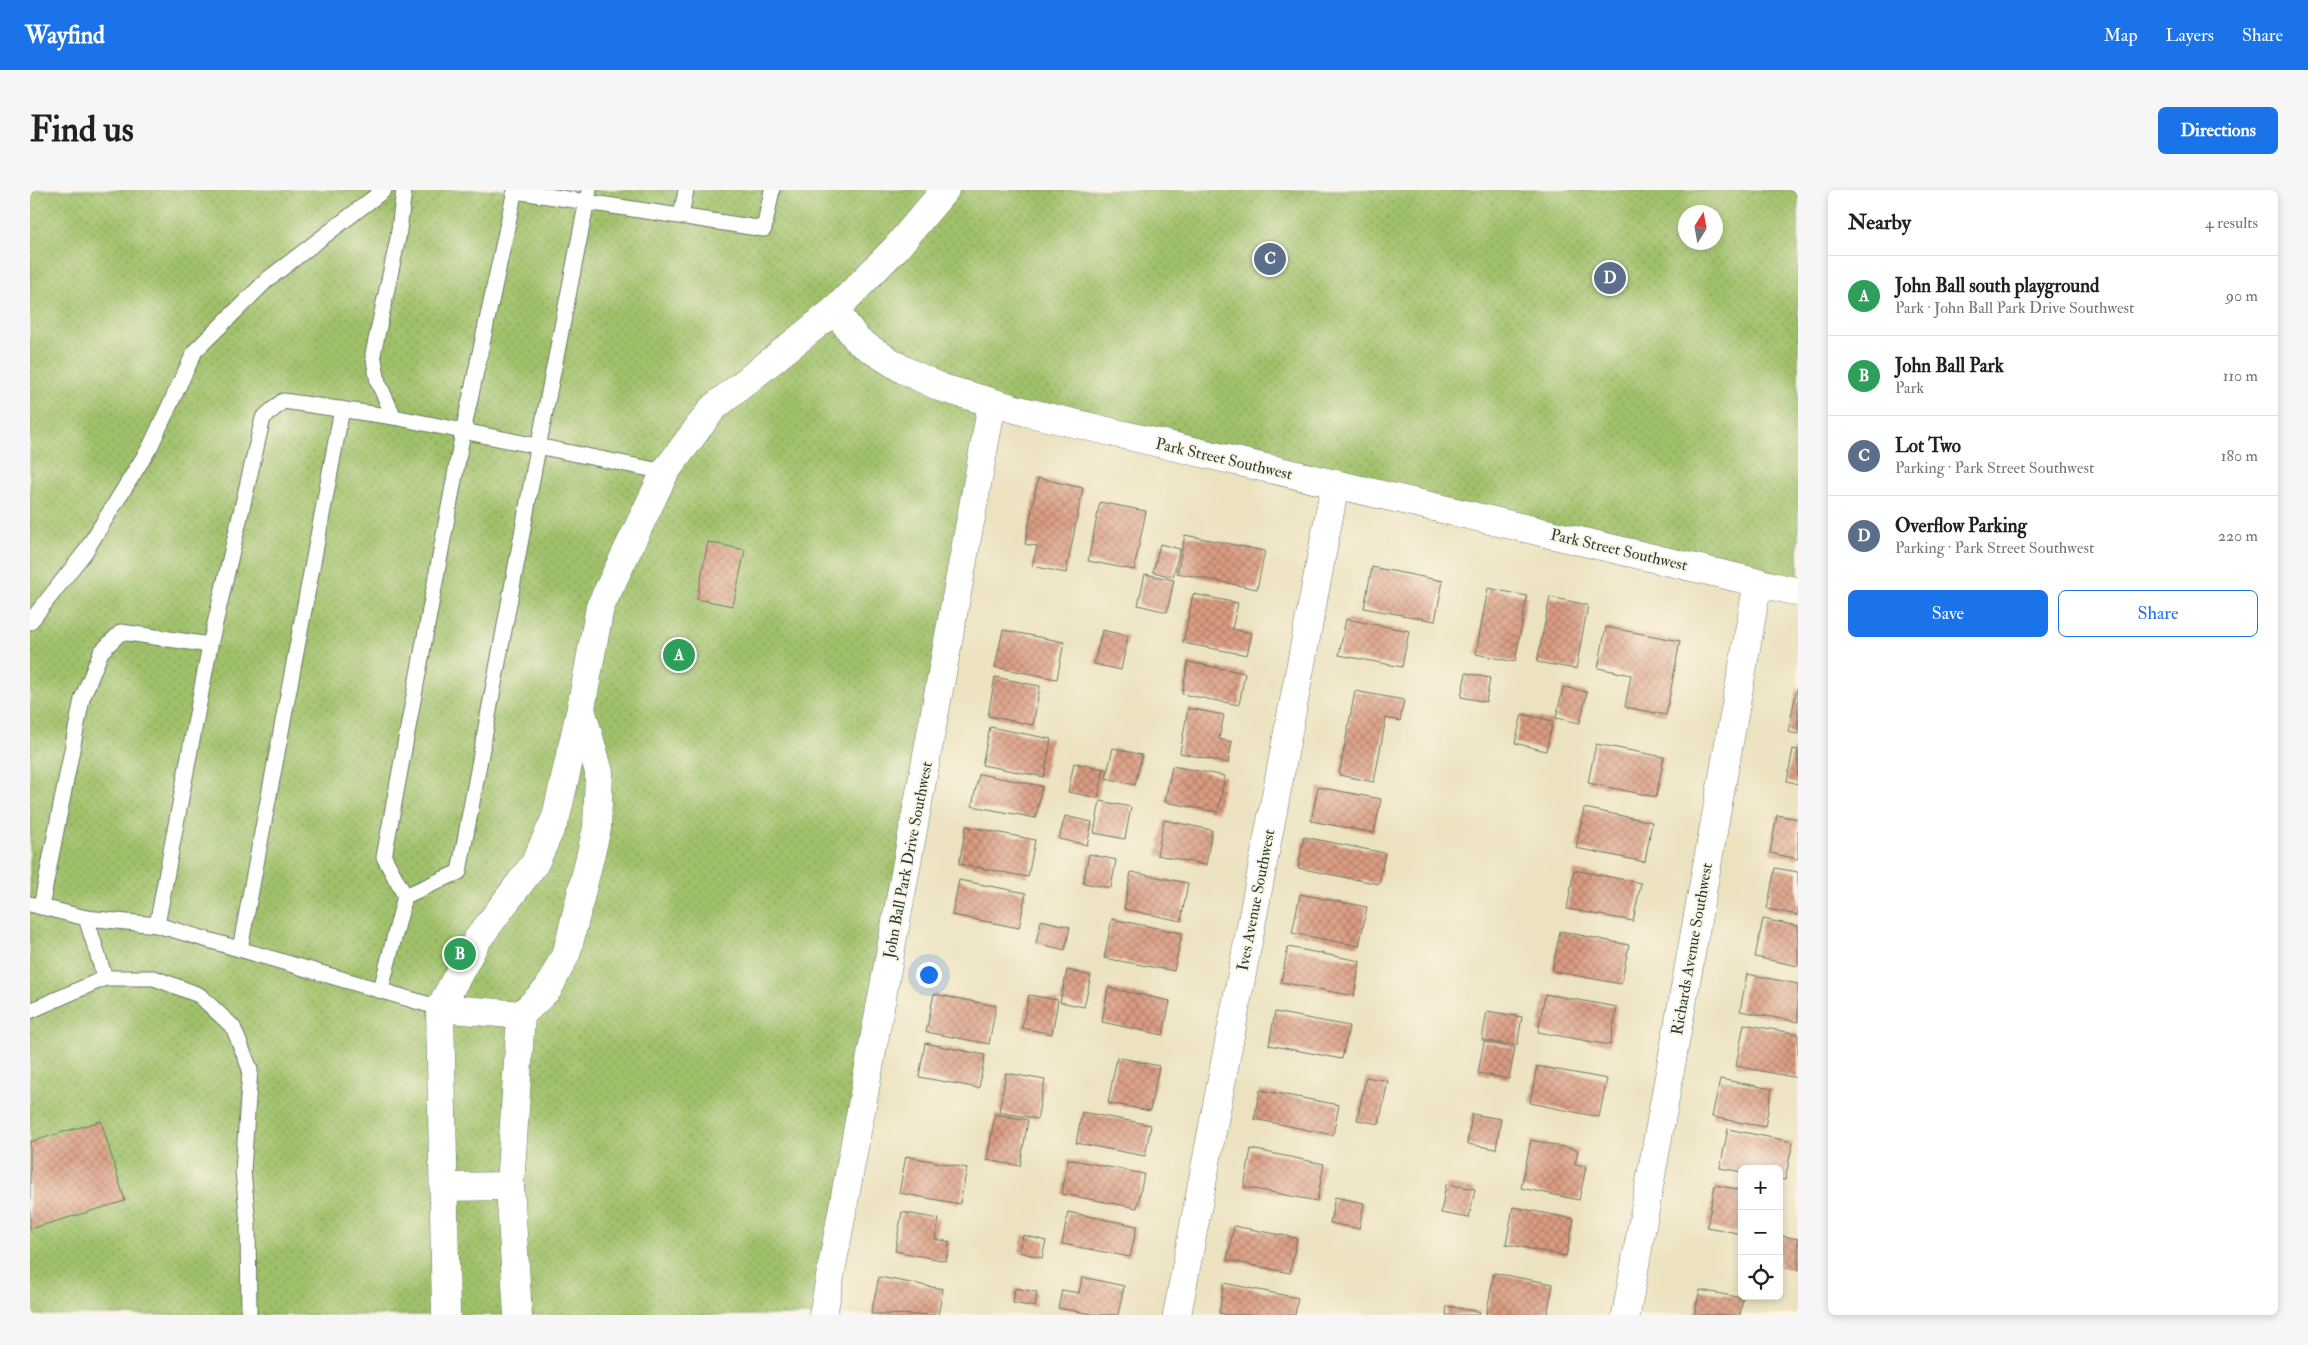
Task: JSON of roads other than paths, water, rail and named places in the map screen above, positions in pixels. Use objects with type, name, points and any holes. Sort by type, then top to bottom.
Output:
[{"type":"street","points":[[446,1315],[445,1187],[440,1008],[477,940],[535,863],[556,817],[581,708],[600,607],[665,472],[713,408],[835,310],[896,248],[945,190]]},
{"type":"street","name":"Park Street Southwest","points":[[835,310],[858,341],[904,370],[942,388],[992,404],[1798,592]]},
{"type":"street","name":"John Ball Park Drive Southwest","points":[[823,1315],[992,404]]},
{"type":"street","name":"Ives Avenue Southwest","points":[[1178,1315],[1335,485]]},
{"type":"street","name":"Richards Avenue Southwest","points":[[1626,1315],[1758,582]]},
{"type":"street","points":[[518,1315],[510,1186],[521,1015],[548,989],[567,952],[597,828],[599,772],[581,708]]},
{"type":"street","points":[[440,1008],[521,1015]]},
{"type":"street","points":[[445,1187],[510,1186]]},
{"type":"lane","points":[[30,622],[86,552],[150,447],[195,351],[268,280],[384,190]]},
{"type":"lane","points":[[394,416],[378,382],[372,354],[398,238],[404,190]]},
{"type":"lane","points":[[381,989],[405,896],[384,857],[464,432],[515,190],[588,196],[681,216],[764,229],[772,190]]},
{"type":"lane","points":[[681,216],[686,190]]},
{"type":"lane","points":[[405,896],[460,872],[538,448],[588,196]]},
{"type":"lane","points":[[157,925],[210,645],[263,418],[283,400],[394,416],[538,448],[665,472]]},
{"type":"lane","points":[[240,949],[342,409]]},
{"type":"lane","points":[[210,645],[121,632],[101,652],[82,699],[36,905],[86,918],[157,925],[381,989],[440,1008]]},
{"type":"lane","points":[[86,918],[105,978]]},
{"type":"lane","points":[[30,1011],[105,978],[154,978],[199,995],[232,1027],[250,1068],[243,1171],[248,1223],[249,1315]]},
{"type":"place","name":"Lot Two","points":[[1270,259]]},
{"type":"place","name":"Overflow Parking","points":[[1610,278]]},
{"type":"place","name":"John Ball south playground","points":[[679,655]]},
{"type":"place","name":"John Ball Park","points":[[460,954]]}]
